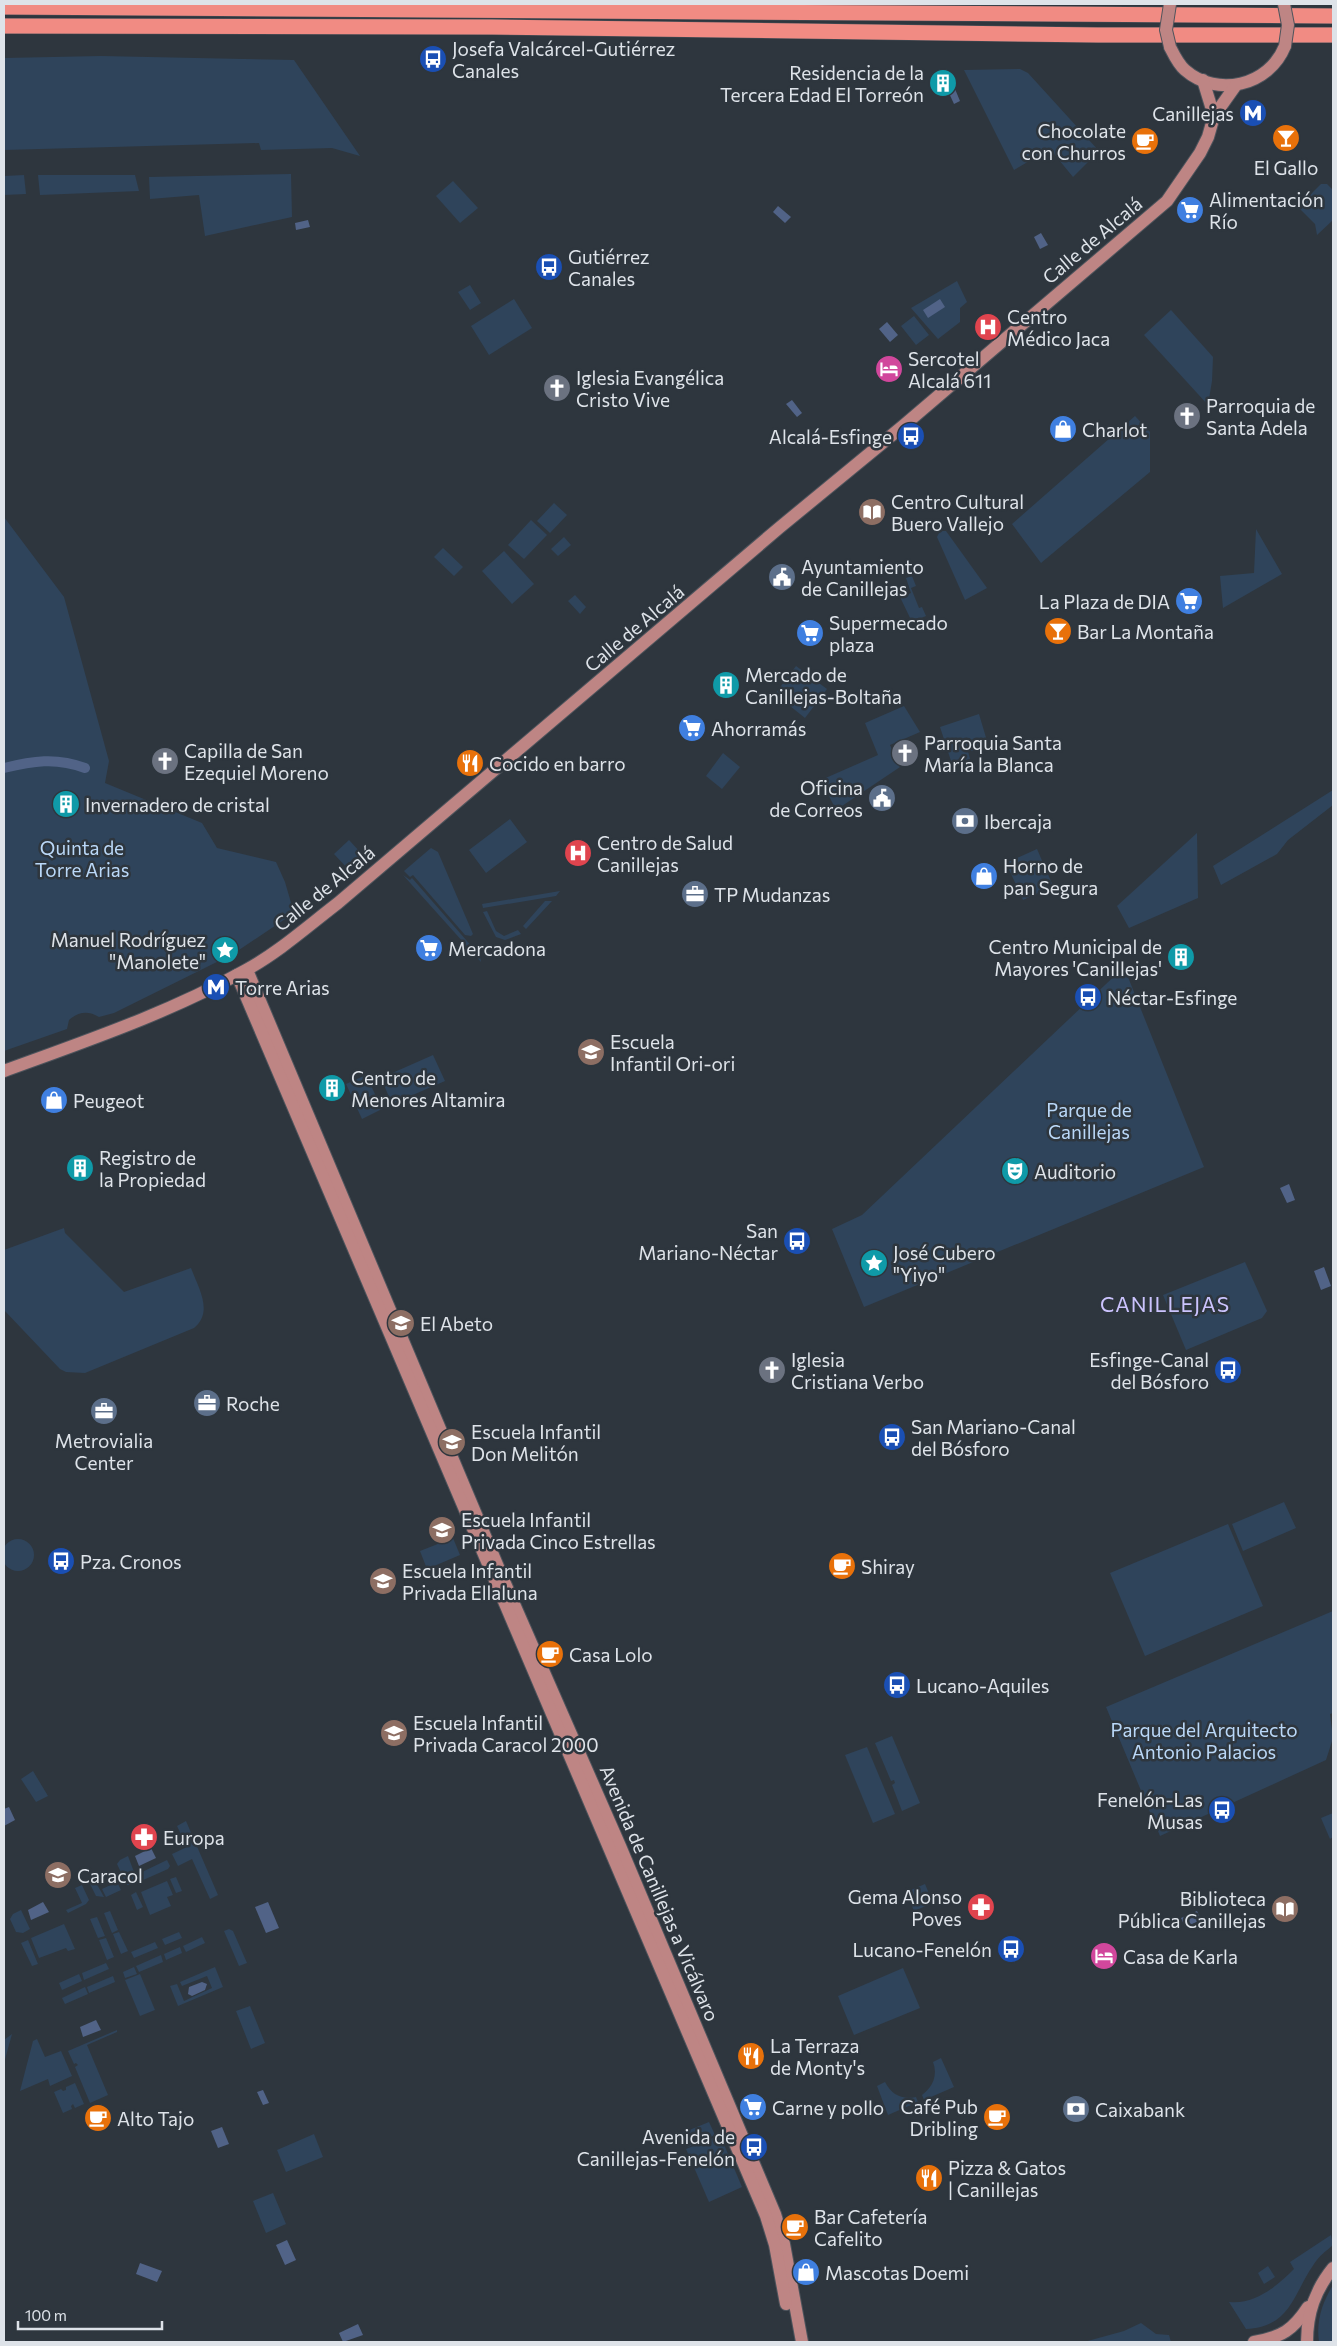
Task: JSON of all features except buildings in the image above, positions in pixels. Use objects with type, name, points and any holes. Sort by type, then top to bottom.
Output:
[{"type":"highway","points":[[141,4],[187,8]]},
{"type":"highway","points":[[213,8],[251,4]]},
{"type":"highway","points":[[4,7],[1333,16]]},
{"type":"highway","points":[[4,26],[492,27],[1286,41],[1333,35]]},
{"type":"main road","points":[[1170,4],[1166,30],[1170,47],[1183,68],[1213,84],[1236,85],[1263,75],[1274,64],[1286,41],[1287,14],[1284,4]]},
{"type":"main road","points":[[1203,80],[1214,116]]},
{"type":"main road","name":"Calle de Alcalá","points":[[4,1071],[150,1017],[242,972],[305,929],[394,857],[778,528],[903,426],[1167,201],[1200,153],[1208,137],[1214,116],[1236,85]]},
{"type":"main road","name":"Avenida de Canillejas a Vicálvaro","points":[[242,972],[766,2216],[775,2246],[793,2342]]},
{"type":"main road","name":"Avenida de Canillejas a Vicálvaro","points":[[342,1210],[775,2214],[784,2244],[802,2342]]},
{"type":"main road","points":[[1254,2342],[1274,2338],[1296,2326],[1333,2268]]},
{"type":"main road","points":[[1307,2342],[1307,2327],[1315,2296]]},
{"type":"green space","points":[[101,56],[294,60],[360,156],[332,148],[261,150],[259,143],[4,150],[4,58]]},
{"type":"green space","points":[[1020,69],[1028,73],[1099,151],[1073,177],[1050,149],[1014,170],[964,70]]},
{"type":"green space","points":[[291,174],[292,217],[205,236],[199,195],[150,199],[149,177]]},
{"type":"green space","points":[[24,175],[26,194],[4,195],[4,176]]},
{"type":"green space","points":[[38,175],[135,175],[139,191],[40,195]]},
{"type":"green space","points":[[453,181],[478,208],[460,223],[436,196]]},
{"type":"green space","points":[[1321,184],[1327,184],[1333,190],[1333,220],[1317,235],[1315,224],[1298,207]]},
{"type":"green space","points":[[957,281],[967,302],[960,308],[960,322],[938,339],[911,308]]},
{"type":"green space","points":[[470,285],[481,303],[470,310],[458,292]]},
{"type":"green space","points":[[514,299],[532,328],[489,355],[471,326]]},
{"type":"green space","points":[[1171,310],[1213,357],[1208,405],[1144,335]]},
{"type":"green space","points":[[914,316],[929,335],[916,345],[901,326]]},
{"type":"green space","points":[[1135,416],[1150,432],[1150,472],[1041,563],[1012,524]]},
{"type":"green space","points":[[554,503],[567,515],[550,533],[537,521]]},
{"type":"green space","name":"Quinta de Torre Arias","points":[[4,517],[64,597],[109,761],[105,783],[202,823],[217,848],[276,862],[285,882],[294,913],[233,954],[114,1013],[99,1017],[91,1013],[76,1015],[69,1020],[67,1029],[4,1051]]},
{"type":"green space","points":[[531,520],[547,535],[524,559],[508,545]]},
{"type":"green space","points":[[1256,529],[1282,574],[1223,608],[1220,576],[1254,573]]},
{"type":"green space","points":[[940,531],[946,531],[987,588],[965,600],[937,537]]},
{"type":"green space","points":[[564,537],[571,545],[558,556],[551,549]]},
{"type":"green space","points":[[443,548],[463,567],[454,576],[434,557]]},
{"type":"green space","points":[[504,551],[534,584],[512,604],[482,571]]},
{"type":"green space","points":[[912,576],[916,586],[911,588],[919,608],[922,607],[926,616],[912,622],[900,597],[911,593],[906,578]]},
{"type":"green space","points":[[575,595],[586,607],[580,614],[568,601]]},
{"type":"green space","points":[[796,666],[827,689],[805,718],[775,694]]},
{"type":"green space","points":[[904,706],[920,732],[890,745],[900,767],[836,810],[821,780],[878,755],[865,723]]},
{"type":"green space","points":[[979,714],[990,751],[968,751],[970,759],[952,764],[940,727]]},
{"type":"green space","points":[[723,753],[740,767],[722,789],[706,776]]},
{"type":"green space","points":[[1333,790],[1333,805],[1288,840],[1277,854],[1221,885],[1213,866]]},
{"type":"green space","points":[[510,819],[527,842],[486,873],[469,850]]},
{"type":"green space","points":[[1197,833],[1198,898],[1129,928],[1117,906]]},
{"type":"green space","points":[[349,840],[362,854],[347,868],[334,854]]},
{"type":"green space","points":[[431,848],[438,852],[473,934],[471,936],[465,935],[413,875],[410,877],[404,871]]},
{"type":"green space","points":[[1037,849],[1053,886],[1023,900],[1006,863]]},
{"type":"green space","points":[[403,875],[410,880],[412,878],[480,956],[481,962]]},
{"type":"green space","points":[[560,891],[556,896],[483,908],[482,904]]},
{"type":"green space","points":[[545,901],[552,901],[526,929],[523,926]]},
{"type":"green space","points":[[487,911],[496,931],[504,936],[518,930],[521,934],[505,940],[496,937],[483,912]]},
{"type":"green space","name":"Parque de Canillejas","points":[[1124,967],[1204,1167],[864,1307],[832,1229],[862,1215]]},
{"type":"green space","points":[[433,1055],[445,1081],[392,1104],[381,1078]]},
{"type":"green space","points":[[366,1075],[382,1109],[362,1119],[346,1084]]},
{"type":"green space","points":[[64,1228],[65,1233],[124,1292],[191,1268],[203,1299],[203,1315],[200,1322],[194,1328],[85,1373],[66,1372],[60,1369],[4,1310],[4,1250]]},
{"type":"green space","points":[[1245,1262],[1267,1311],[1262,1318],[1186,1350],[1163,1295]]},
{"type":"green space","points":[[1284,1502],[1296,1528],[1243,1551],[1232,1524]]},
{"type":"green space","points":[[1228,1524],[1263,1606],[1145,1656],[1110,1573]]},
{"type":"green space","points":[[453,1538],[460,1555],[427,1569],[420,1551]]},
{"type":"green space","points":[[18,1539],[30,1543],[34,1555],[30,1567],[18,1571],[6,1567],[2,1555],[6,1543]]},
{"type":"green space","name":"Parque del Arquitecto Antonio Palacios","points":[[1333,1611],[1333,1713],[1330,1714],[1333,1738],[1326,1760],[1160,1836],[1106,1707]]},
{"type":"green space","points":[[892,1736],[920,1803],[902,1811],[892,1785],[895,1783],[894,1780],[891,1781],[875,1743]]},
{"type":"green space","points":[[867,1747],[895,1814],[873,1823],[845,1755]]},
{"type":"green space","points":[[33,1771],[48,1796],[36,1802],[21,1779]]},
{"type":"green space","points":[[1333,1813],[1333,1837],[1330,1839],[1321,1818]]},
{"type":"green space","points":[[186,1821],[218,1895],[210,1899],[192,1859],[178,1866],[172,1854],[187,1847],[177,1826]]},
{"type":"green space","points":[[128,1856],[134,1872],[138,1874],[167,1860],[170,1866],[168,1869],[132,1885],[127,1885],[117,1864]]},
{"type":"green space","points":[[176,1877],[182,1891],[176,1893],[170,1879]]},
{"type":"green space","points":[[94,1879],[104,1897],[96,1896],[89,1882]]},
{"type":"green space","points":[[167,1881],[173,1895],[167,1897],[171,1906],[150,1915],[141,1892]]},
{"type":"green space","points":[[117,1882],[121,1890],[106,1897],[102,1889]]},
{"type":"green space","points":[[925,1884],[933,1903],[914,1911],[906,1892]]},
{"type":"green space","points":[[82,1885],[89,1900],[86,1904],[68,1913],[66,1910],[82,1903],[75,1888]]},
{"type":"green space","points":[[136,1892],[143,1907],[137,1910],[131,1895]]},
{"type":"green space","points":[[21,1910],[30,1929],[23,1933],[16,1932],[10,1919],[13,1914]]},
{"type":"green space","points":[[110,1911],[118,1930],[112,1933],[104,1913]]},
{"type":"green space","points":[[97,1917],[105,1936],[98,1938],[90,1919]]},
{"type":"green space","points":[[64,1924],[75,1949],[68,1951],[66,1948],[39,1958],[31,1938]]},
{"type":"green space","points":[[229,1929],[233,1931],[247,1963],[239,1966],[224,1931]]},
{"type":"green space","points":[[119,1932],[128,1951],[121,1954],[113,1934]]},
{"type":"green space","points":[[179,1932],[182,1938],[165,1945],[162,1939]]},
{"type":"green space","points":[[202,1937],[205,1943],[186,1952],[183,1946]]},
{"type":"green space","points":[[106,1938],[114,1957],[107,1960],[99,1940]]},
{"type":"green space","points":[[28,1940],[38,1964],[32,1966],[21,1943]]},
{"type":"green space","points":[[155,1942],[158,1948],[134,1958],[131,1952]]},
{"type":"green space","points":[[180,1947],[182,1953],[166,1960],[164,1954]]},
{"type":"green space","points":[[161,1955],[163,1962],[139,1972],[136,1966]]},
{"type":"green space","points":[[106,1963],[109,1969],[84,1980],[82,1973]]},
{"type":"green space","points":[[134,1967],[137,1974],[125,1978],[123,1972]]},
{"type":"green space","points":[[215,1967],[223,1987],[178,2006],[170,1986],[177,1984],[184,2001],[212,1988],[207,1976],[182,1986],[180,1982]]},
{"type":"green space","points":[[903,1968],[920,2008],[854,2035],[838,1996]]},
{"type":"green space","points":[[79,1974],[82,1981],[62,1990],[59,1983]]},
{"type":"green space","points":[[140,1974],[155,2010],[140,2016],[125,1980]]},
{"type":"green space","points":[[113,1976],[115,1982],[89,1993],[87,1987]]},
{"type":"green space","points":[[85,1987],[88,1994],[65,2004],[62,1998]]},
{"type":"green space","points":[[250,2006],[265,2043],[251,2049],[236,2011]]},
{"type":"green space","points":[[117,2030],[117,2032],[87,2045],[108,2095],[90,2103],[75,2067],[78,2065],[74,2064],[68,2051]]},
{"type":"green space","points":[[12,2034],[4,2063],[4,2040]]},
{"type":"green space","points":[[37,2039],[45,2057],[61,2051],[72,2076],[50,2086],[48,2079],[20,2091],[33,2041]]},
{"type":"green space","points":[[941,2058],[954,2087],[924,2100],[922,2095],[932,2084],[935,2076],[933,2062]]},
{"type":"green space","points":[[885,2082],[898,2096],[906,2098],[916,2097],[918,2102],[888,2115],[877,2086]]},
{"type":"green space","points":[[75,2083],[84,2104],[75,2108],[73,2104],[71,2106],[72,2109],[63,2113],[54,2092],[61,2089],[63,2091],[66,2090],[66,2087]]},
{"type":"green space","points":[[709,2122],[715,2135],[688,2147],[682,2133]]},
{"type":"green space","points":[[314,2134],[323,2157],[286,2172],[277,2150]]},
{"type":"green space","points":[[720,2135],[742,2187],[709,2202],[686,2149]]},
{"type":"green space","points":[[273,2193],[286,2224],[266,2233],[253,2201]]},
{"type":"green space","points":[[1331,2235],[1333,2245],[1316,2261],[1289,2307],[1282,2315],[1273,2322],[1261,2327],[1246,2329],[1229,2302],[1248,2300],[1273,2288],[1294,2269],[1290,2262]]},
{"type":"green space","points":[[1268,2266],[1275,2277],[1264,2284],[1258,2273]]},
{"type":"green space","points":[[1333,2285],[1333,2342],[1319,2342],[1318,2327],[1321,2312]]},
{"type":"green space","points":[[1141,2323],[1156,2334],[1169,2335],[1171,2342],[1084,2342],[1124,2331]]},
{"type":"shaded area","points":[[955,89],[960,101],[954,104],[948,91]]},
{"type":"shaded area","points":[[778,206],[791,217],[785,223],[773,212]]},
{"type":"shaded area","points":[[308,220],[310,227],[296,230],[295,223]]},
{"type":"shaded area","points":[[1041,233],[1048,245],[1040,249],[1034,237]]},
{"type":"shaded area","points":[[940,299],[945,307],[928,318],[923,310]]},
{"type":"shaded area","points":[[887,322],[898,335],[890,342],[879,329]]},
{"type":"shaded area","points":[[792,400],[802,413],[797,417],[786,404]]},
{"type":"shaded area","points":[[1289,1184],[1295,1200],[1287,1203],[1280,1188]]},
{"type":"shaded area","points":[[1324,1267],[1331,1286],[1321,1290],[1314,1271]]},
{"type":"shaded area","points":[[9,1807],[15,1820],[4,1826],[4,1809]]},
{"type":"shaded area","points":[[151,1848],[156,1858],[139,1866],[135,1856]]},
{"type":"shaded area","points":[[43,1902],[49,1912],[31,1920],[28,1910]]},
{"type":"shaded area","points":[[268,1902],[279,1928],[266,1933],[255,1907]]},
{"type":"shaded area","points":[[1197,1911],[1201,1920],[1185,1927],[1181,1918]]},
{"type":"shaded area","points":[[202,1982],[207,1984],[205,1990],[192,1996],[188,1994],[189,1987]]},
{"type":"shaded area","points":[[96,2020],[101,2030],[83,2037],[80,2027]]},
{"type":"shaded area","points":[[263,2090],[269,2103],[263,2105],[257,2092]]},
{"type":"shaded area","points":[[222,2127],[229,2144],[218,2148],[211,2131]]},
{"type":"shaded area","points":[[287,2240],[296,2260],[285,2265],[276,2245]]},
{"type":"shaded area","points":[[140,2263],[162,2271],[157,2282],[136,2274]]},
{"type":"shaded area","points":[[358,2324],[363,2335],[343,2342],[339,2333]]},
{"type":"waterway","points":[[4,768],[44,761],[64,762],[85,768]]},
{"type":"place","name":"Josefa Valcárcel-Gutiérrez Canales","points":[[433,59]]},
{"type":"place","name":"Residencia de la Tercera Edad El Torreón","points":[[943,83]]},
{"type":"place","name":"Canillejas","points":[[1253,113]]},
{"type":"place","name":"El Gallo","points":[[1286,138]]},
{"type":"place","name":"Chocolate con Churros","points":[[1145,141]]},
{"type":"place","name":"Alimentación Río","points":[[1190,210]]},
{"type":"place","name":"Gutiérrez Canales","points":[[549,267]]},
{"type":"place","name":"Centro Médico Jaca","points":[[988,327]]},
{"type":"place","name":"Sercotel Alcalá 611","points":[[889,369]]},
{"type":"place","name":"Iglesia Evangélica Cristo Vive","points":[[557,388]]},
{"type":"place","name":"Parroquia de Santa Adela","points":[[1187,416]]},
{"type":"place","name":"Charlot","points":[[1063,429]]},
{"type":"place","name":"Alcalá-Esfinge","points":[[911,436]]},
{"type":"place","name":"Centro Cultural Buero Vallejo","points":[[872,512]]},
{"type":"place","name":"Ayuntamiento de Canillejas","points":[[782,577]]},
{"type":"place","name":"La Plaza de DIA","points":[[1189,601]]},
{"type":"place","name":"Bar La Montaña","points":[[1058,631]]},
{"type":"place","name":"Supermecado plaza","points":[[810,633]]},
{"type":"place","name":"Mercado de Canillejas-Boltaña","points":[[726,685]]},
{"type":"place","name":"Ahorramás","points":[[692,728]]},
{"type":"place","name":"Parroquia Santa María la Blanca","points":[[905,753]]},
{"type":"place","name":"Capilla de San Ezequiel Moreno","points":[[165,761]]},
{"type":"place","name":"Cocido en barro","points":[[470,763]]},
{"type":"place","name":"Oficina de Correos","points":[[882,798]]},
{"type":"place","name":"Invernadero de cristal","points":[[66,804]]},
{"type":"place","name":"Ibercaja","points":[[965,821]]},
{"type":"place","name":"Centro de Salud Canillejas","points":[[578,853]]},
{"type":"place","name":"Horno de pan Segura","points":[[984,876]]},
{"type":"place","name":"TP Mudanzas","points":[[695,894]]},
{"type":"place","name":"Mercadona","points":[[429,948]]},
{"type":"place","name":"Manuel Rodríguez \"Manolete\"","points":[[225,950]]},
{"type":"place","name":"Centro Municipal de Mayores 'Canillejas'","points":[[1181,957]]},
{"type":"place","name":"Torre Arias","points":[[216,987]]},
{"type":"place","name":"Néctar-Esfinge","points":[[1088,997]]},
{"type":"place","name":"Escuela Infantil Ori-ori","points":[[591,1052]]},
{"type":"place","name":"Centro de Menores Altamira","points":[[332,1088]]},
{"type":"place","name":"Peugeot","points":[[54,1100]]},
{"type":"place","name":"Registro de la Propiedad","points":[[80,1168]]},
{"type":"place","name":"Auditorio","points":[[1015,1171]]},
{"type":"place","name":"San Mariano-Néctar","points":[[797,1241]]},
{"type":"place","name":"José Cubero \"Yiyo\"","points":[[874,1263]]},
{"type":"place","name":"El Abeto","points":[[401,1323]]},
{"type":"place","name":"Iglesia Cristiana Verbo","points":[[772,1370]]},
{"type":"place","name":"Esfinge-Canal del Bósforo","points":[[1228,1370]]},
{"type":"place","name":"Roche","points":[[207,1403]]},
{"type":"place","name":"Metrovialia Center","points":[[104,1411]]},
{"type":"place","name":"San Mariano-Canal del Bósforo","points":[[892,1437]]},
{"type":"place","name":"Escuela Infantil Don Melitón","points":[[452,1442]]},
{"type":"place","name":"Escuela Infantil Privada Cinco Estrellas","points":[[442,1530]]},
{"type":"place","name":"Pza. Cronos","points":[[61,1561]]},
{"type":"place","name":"Shiray","points":[[842,1566]]},
{"type":"place","name":"Escuela Infantil Privada Ellaluna","points":[[383,1581]]},
{"type":"place","name":"Casa Lolo","points":[[550,1654]]},
{"type":"place","name":"Lucano-Aquiles","points":[[897,1685]]},
{"type":"place","name":"Escuela Infantil Privada Caracol 2000","points":[[394,1733]]},
{"type":"place","name":"Fenelón-Las Musas","points":[[1222,1810]]},
{"type":"place","name":"Europa","points":[[144,1837]]},
{"type":"place","name":"Caracol","points":[[58,1875]]},
{"type":"place","name":"Gema Alonso Poves","points":[[981,1907]]},
{"type":"place","name":"Biblioteca Pública Canillejas","points":[[1285,1909]]},
{"type":"place","name":"Lucano-Fenelón","points":[[1011,1949]]},
{"type":"place","name":"Casa de Karla","points":[[1104,1956]]},
{"type":"place","name":"La Terraza de Monty's","points":[[751,2056]]},
{"type":"place","name":"Carne y pollo","points":[[753,2107]]},
{"type":"place","name":"Caixabank","points":[[1076,2109]]},
{"type":"place","name":"Café Pub Dribling","points":[[997,2117]]},
{"type":"place","name":"Alto Tajo","points":[[98,2118]]},
{"type":"place","name":"Avenida de Canillejas-Fenelón","points":[[754,2147]]},
{"type":"place","name":"Pizza & Gatos | Canillejas","points":[[929,2178]]},
{"type":"place","name":"Bar Cafetería Cafelito","points":[[795,2227]]},
{"type":"place","name":"Mascotas Doemi","points":[[806,2272]]},
{"type":"district","name":"CANILLEJAS","points":[[1165,1303]]}]
